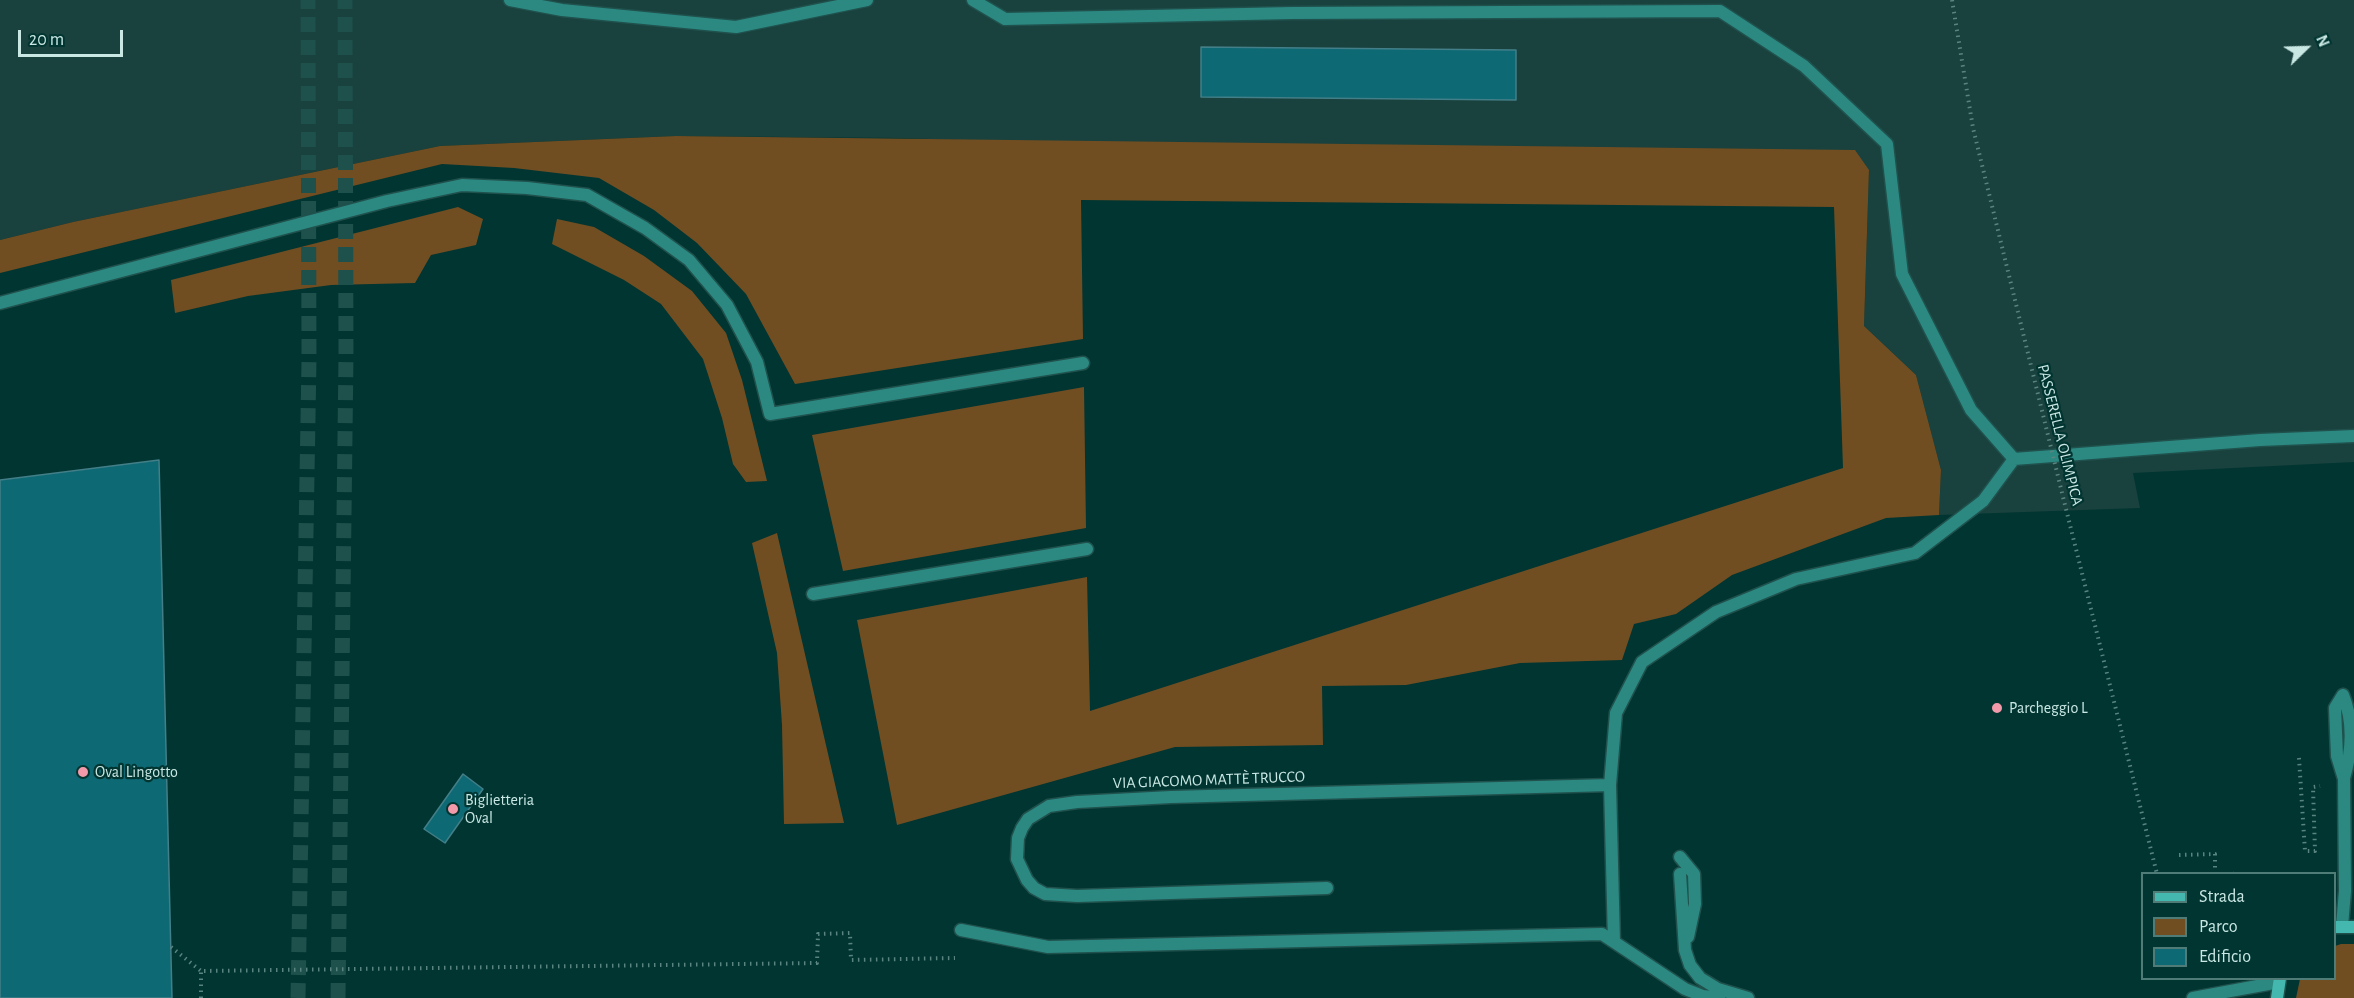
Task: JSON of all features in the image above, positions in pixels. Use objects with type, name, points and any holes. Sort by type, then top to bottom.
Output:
[{"type":"street","points":[[2277,998],[2279,980]]},
{"type":"lane","points":[[510,0],[562,10],[736,27],[867,0]]},
{"type":"lane","points":[[973,0],[1005,19],[1304,12],[1720,11],[1804,66],[1887,144],[1902,274],[1971,410],[2014,459]]},
{"type":"lane","points":[[0,303],[387,201],[462,185],[528,188],[586,195],[645,228],[689,260],[727,305],[757,362],[770,414],[1083,363]]},
{"type":"lane","points":[[1614,942],[1610,784],[1616,712],[1642,662],[1716,612],[1796,579],[1915,553],[1983,501],[2014,459],[2260,440],[2354,436]]},
{"type":"lane","points":[[813,594],[1087,549]]},
{"type":"lane","points":[[2343,695],[2335,708],[2337,756],[2344,779],[2343,927]]},
{"type":"lane","name":"VIA GIACOMO MATTÈ TRUCCO","points":[[1328,888],[1077,896],[1045,894],[1034,888],[1021,870],[1017,859],[1018,838],[1028,819],[1049,806],[1069,802],[1610,784]]},
{"type":"lane","points":[[1680,857],[1694,874],[1695,904],[1684,950]]},
{"type":"lane","points":[[1680,874],[1684,950],[1690,965],[1700,978],[1718,989],[1748,998]]},
{"type":"lane","points":[[961,930],[1048,947],[1602,934],[1685,989],[1703,996],[1719,998]]},
{"type":"lane","points":[[2193,998],[2279,980]]},
{"type":"path","name":"PASSERELLA OLIMPICA","points":[[1952,0],[1973,128],[2064,505],[2157,872]]},
{"type":"path","points":[[2299,758],[2305,851],[2315,851],[2313,787],[2325,786]]},
{"type":"path","points":[[2179,855],[2215,854],[2215,872]]},
{"type":"path","points":[[171,947],[201,971],[817,963],[818,934],[850,933],[851,960],[955,958]]},
{"type":"path","points":[[201,971],[201,998]]},
{"type":"shaded area","points":[[0,0],[2354,0],[2354,462],[2133,473],[2140,508],[1939,515],[1941,470],[1916,375],[1864,326],[1869,170],[899,138],[676,136],[440,146],[73,222],[0,240]]},
{"type":"green space","points":[[676,136],[1855,150],[1869,170],[1864,326],[1916,375],[1941,470],[1939,515],[1886,518],[1732,575],[1676,614],[1634,624],[1622,660],[1520,663],[1406,685],[1322,686],[1323,745],[1175,747],[897,825],[857,620],[1087,577],[1090,711],[1843,468],[1834,207],[1081,200],[1083,339],[795,384],[746,294],[697,243],[654,210],[599,178],[514,168],[442,164],[0,273],[0,240],[73,222],[440,146]]},
{"type":"green space","points":[[458,207],[483,219],[476,245],[431,255],[415,283],[331,285],[248,296],[175,313],[171,280]]},
{"type":"green space","points":[[557,219],[594,227],[644,256],[692,291],[726,333],[742,380],[767,481],[746,482],[733,464],[722,418],[703,359],[661,304],[624,280],[552,244]]},
{"type":"green space","points":[[1084,387],[1086,528],[843,571],[812,435]]},
{"type":"green space","points":[[777,533],[844,823],[784,824],[782,725],[777,653],[752,543]]},
{"type":"green space","points":[[2354,944],[2354,998],[2296,998],[2300,980],[2336,980],[2336,946]]},
{"type":"building","points":[[1201,47],[1516,50],[1516,100],[1201,97]]},
{"type":"building","name":"Oval Lingotto","points":[[159,460],[172,998],[0,998],[0,480]]},
{"type":"building","name":"Biglietteria Oval","points":[[463,774],[483,789],[445,843],[424,829]]},
{"type":"tunnel","points":[[298,998],[309,360],[308,0]]},
{"type":"tunnel","points":[[338,998],[346,355],[345,0]]},
{"type":"place","name":"Parcheggio L","points":[[1997,708]]},
{"type":"place","name":"Oval Lingotto","points":[[83,772]]},
{"type":"place","name":"Biglietteria Oval","points":[[453,809]]}]
